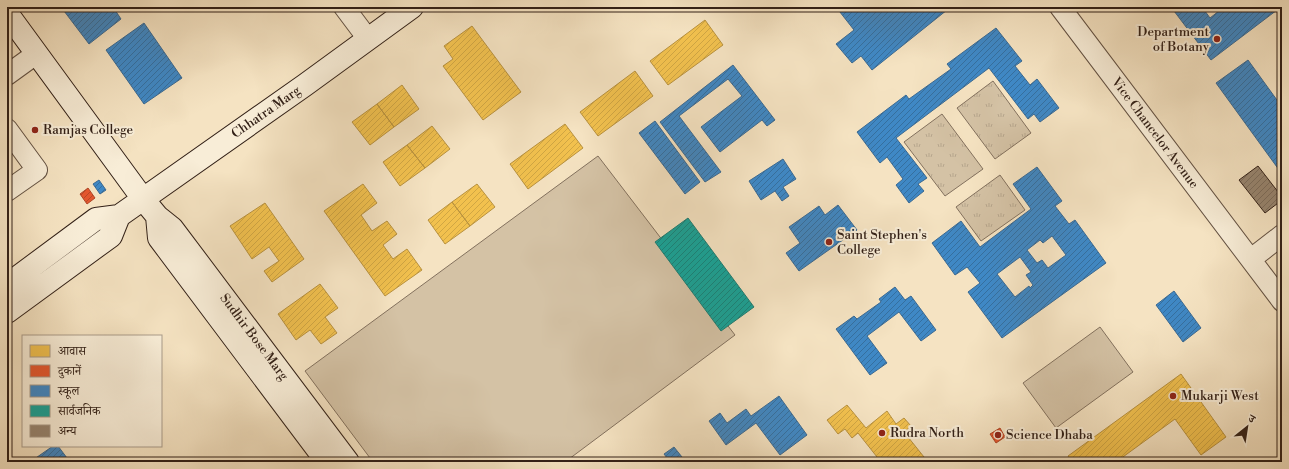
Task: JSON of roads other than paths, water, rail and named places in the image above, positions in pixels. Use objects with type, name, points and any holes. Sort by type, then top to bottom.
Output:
[{"type":"street","points":[[344,7],[368,40]]},
{"type":"street","name":"Chhatra Marg","points":[[7,285],[96,219],[119,216],[368,40],[412,7]]},
{"type":"street","name":"Vice Chancelor Avenue","points":[[1060,7],[1282,301]]},
{"type":"street","name":"Sudhir Bose Marg","points":[[7,13],[143,199],[157,216],[172,228],[182,240],[348,462]]},
{"type":"street","points":[[7,75],[36,54]]},
{"type":"street","points":[[7,129],[37,170],[7,191]]},
{"type":"street","points":[[7,312],[111,236],[119,216]]},
{"type":"street","name":"Sudhir Bose Marg","points":[[157,216],[159,238],[326,462]]},
{"type":"street","points":[[1251,259],[1282,236]]},
{"type":"place","name":"Department of Botany","points":[[1217,39]]},
{"type":"place","name":"Ramjas College","points":[[35,130]]},
{"type":"place","name":"Saint Stephen's College","points":[[829,242]]},
{"type":"place","name":"Mukarji West","points":[[1173,396]]},
{"type":"place","name":"Rudra North","points":[[882,433]]},
{"type":"place","name":"Science Dhaba","points":[[998,435]]}]
